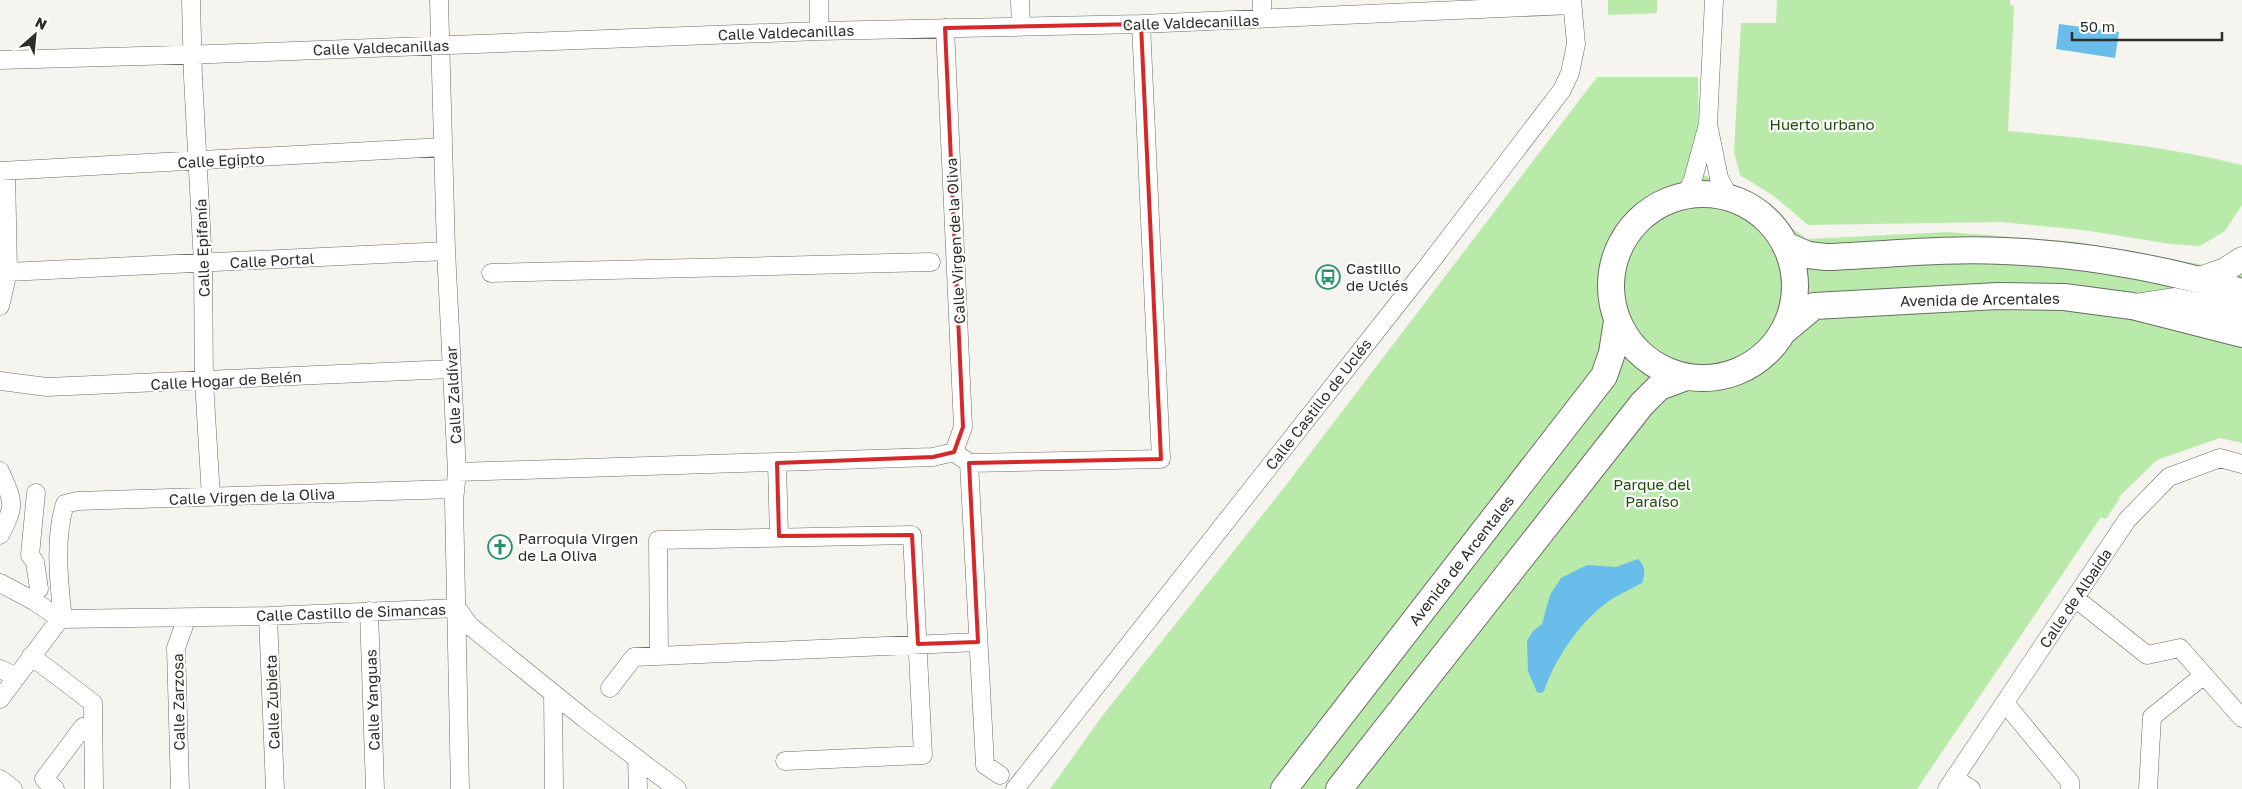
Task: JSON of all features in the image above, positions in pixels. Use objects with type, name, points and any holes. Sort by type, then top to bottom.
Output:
[{"type":"main road","points":[[1708,194],[1729,197],[1762,215],[1786,245],[1795,279],[1791,314],[1774,346],[1757,361],[1734,373],[1709,378],[1686,377],[1664,370],[1644,358],[1628,341],[1617,320],[1611,301],[1610,280],[1614,260],[1621,241],[1633,224],[1648,210],[1667,200],[1686,195],[1708,194]]},
{"type":"main road","points":[[1786,245],[1808,255],[1826,257],[1932,251],[2002,251],[2069,254],[2145,266],[2242,292]]},
{"type":"main road","points":[[2199,279],[2226,270],[2242,258]]},
{"type":"main road","name":"Avenida de Arcentales","points":[[1783,332],[1814,306],[1998,296],[2064,297],[2132,306],[2242,334]]},
{"type":"main road","points":[[2132,306],[2174,300],[2230,312],[2242,310]]},
{"type":"main road","name":"Avenida de Arcentales","points":[[1284,789],[1604,376],[1612,353],[1617,320]]},
{"type":"main road","points":[[1339,789],[1642,404],[1659,387],[1686,377]]},
{"type":"street","name":"Calle Epifanía","points":[[191,0],[203,264],[204,381],[211,497]]},
{"type":"street","name":"Calle Zaldívar","points":[[439,0],[446,251],[456,481],[460,789]]},
{"type":"street","points":[[819,0],[819,31]]},
{"type":"street","points":[[1020,0],[1021,27]]},
{"type":"street","points":[[1262,0],[1262,19]]},
{"type":"street","points":[[1686,195],[1693,179],[1708,124],[1714,0]]},
{"type":"street","name":"Calle Valdecanillas","points":[[0,60],[819,31],[1141,24],[1572,3]]},
{"type":"street","name":"Calle Castillo de Uclés","points":[[1015,789],[1426,268],[1562,90],[1570,73],[1576,44],[1572,3]]},
{"type":"street","points":[[954,452],[969,464],[1161,459],[1141,24]]},
{"type":"street","name":"Calle Virgen de la Oliva","points":[[61,619],[60,519],[65,504],[77,501],[211,497],[777,463],[933,457],[954,452],[963,427],[945,28]]},
{"type":"street","points":[[1708,124],[1719,178],[1729,197]]},
{"type":"street","name":"Calle Egipto","points":[[3,171],[443,147]]},
{"type":"street","points":[[0,306],[8,272],[3,171]]},
{"type":"street","name":"Calle Portal","points":[[8,272],[446,251]]},
{"type":"street","points":[[491,273],[931,262]]},
{"type":"street","name":"Calle Hogar de Belén","points":[[0,381],[46,388],[452,369]]},
{"type":"street","name":"Calle de Albaida","points":[[1950,784],[2127,520],[2169,477],[2220,458],[2242,464]]},
{"type":"street","points":[[777,463],[779,536]]},
{"type":"street","points":[[969,464],[985,765],[1000,776]]},
{"type":"street","points":[[0,472],[12,497],[12,511],[0,535]]},
{"type":"street","points":[[36,492],[30,555],[35,562],[39,589]]},
{"type":"street","points":[[659,656],[658,540],[779,536],[912,535],[923,755],[785,761]]},
{"type":"street","points":[[0,583],[34,601],[61,619],[0,699]]},
{"type":"street","points":[[2075,598],[2147,655],[2180,648],[2242,718]]},
{"type":"street","name":"Calle Castillo de Simancas","points":[[61,619],[268,616],[457,608],[470,626],[677,789]]},
{"type":"street","name":"Calle Yanguas","points":[[369,611],[375,789]]},
{"type":"street","name":"Calle Zubieta","points":[[268,616],[275,789]]},
{"type":"street","name":"Calle Zarzosa","points":[[180,789],[176,648],[187,617]]},
{"type":"street","points":[[610,688],[634,657],[978,642]]},
{"type":"street","points":[[31,656],[93,703],[94,789]]},
{"type":"street","points":[[0,669],[17,678]]},
{"type":"street","points":[[2148,789],[2152,717],[2204,675]]},
{"type":"street","points":[[553,693],[554,789]]},
{"type":"street","points":[[2005,703],[2070,782],[2070,789]]},
{"type":"street","points":[[55,789],[44,779],[83,727]]},
{"type":"street","points":[[637,759],[638,789]]},
{"type":"street","points":[[0,779],[13,789]]},
{"type":"street","points":[[1950,784],[1972,789]]},
{"type":"highlighted area","points":[[1141,24],[1161,459],[969,463],[978,642],[918,644],[912,535],[779,536],[777,463],[933,457],[954,452],[963,427],[945,28]]},
{"type":"green space","points":[[1608,0],[1657,0],[1657,13],[1608,15]]},
{"type":"green space","name":"Huerto urbano","points":[[1777,0],[2010,0],[2010,5],[2014,6],[2008,131],[2155,148],[2242,165],[2242,205],[2225,231],[2200,246],[2171,244],[2083,230],[2001,222],[1808,225],[1775,197],[1740,175],[1734,152],[1741,23],[1776,23]]},
{"type":"green space","name":"Parque del Paraíso","points":[[1597,77],[1698,77],[1700,173],[1763,208],[1807,239],[1947,232],[2078,242],[2242,272],[2242,443],[2220,438],[2157,460],[2119,497],[2106,519],[2101,517],[1917,789],[1050,789],[1103,715],[1283,489]]},
{"type":"water","points":[[2059,24],[2119,32],[2115,58],[2056,49]]},
{"type":"water","points":[[1638,559],[1644,570],[1642,583],[1615,597],[1592,615],[1563,651],[1544,691],[1541,693],[1537,692],[1528,671],[1527,641],[1533,631],[1542,624],[1550,595],[1561,578],[1587,565],[1616,567]]},
{"type":"place","name":"Castillo de Uclés","points":[[1328,277]]},
{"type":"place","name":"Parroquia Virgen de La Oliva","points":[[500,547]]}]
